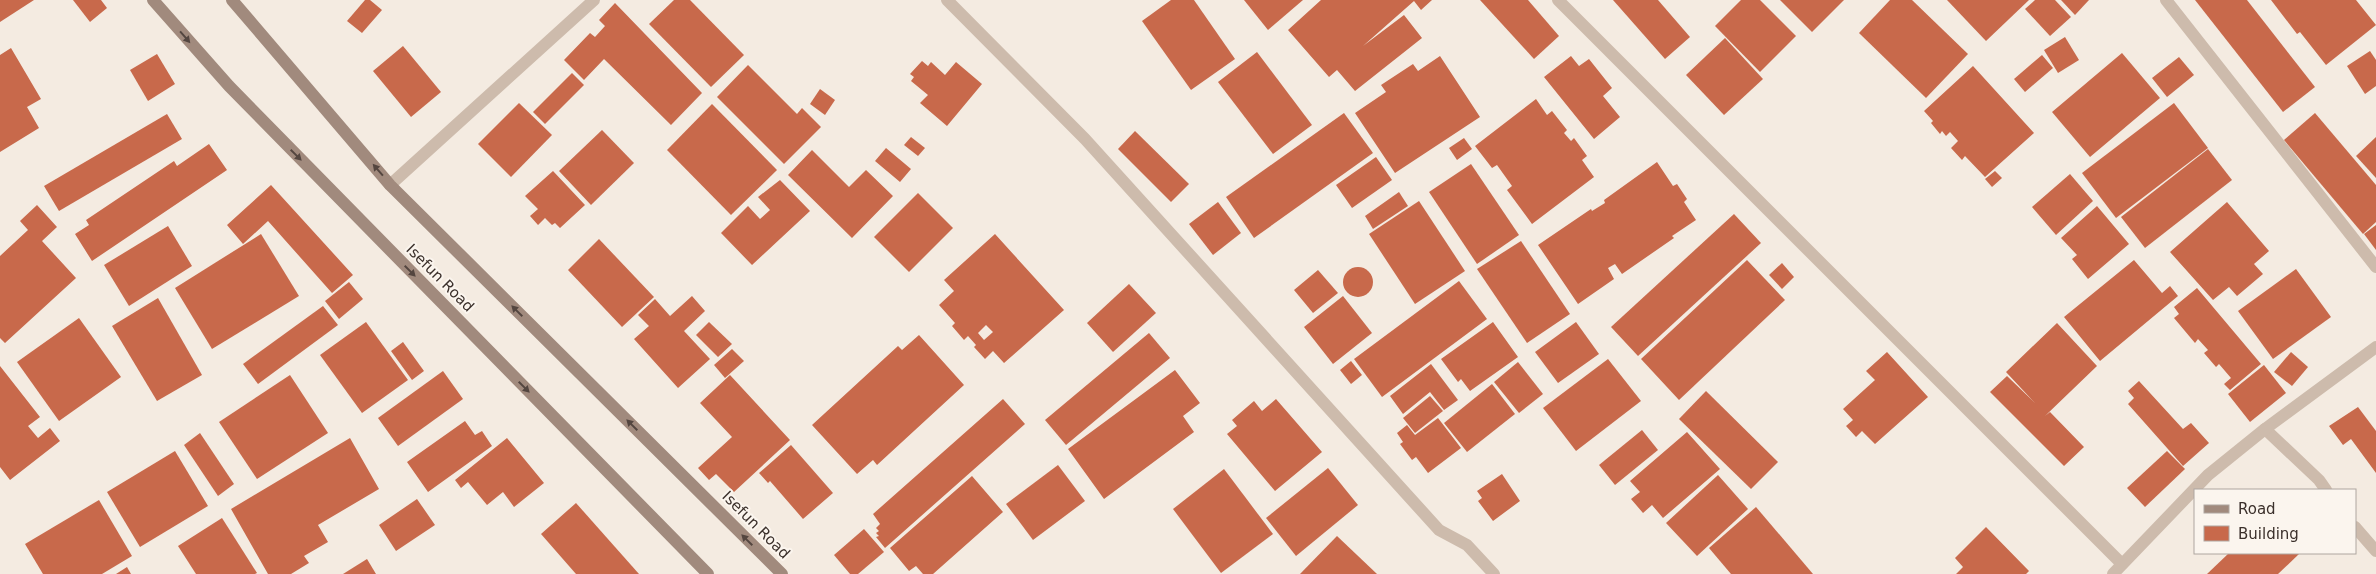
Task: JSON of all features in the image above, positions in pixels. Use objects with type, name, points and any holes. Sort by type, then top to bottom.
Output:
[{"type":"street","name":"Isefun Road","points":[[153,0],[229,86],[708,574]]},
{"type":"street","name":"Isefun Road","points":[[232,0],[390,185],[782,574]]},
{"type":"street","points":[[390,185],[594,0]]},
{"type":"street","points":[[947,0],[1085,139],[1439,530],[1467,545],[1494,574]]},
{"type":"street","points":[[1558,0],[2122,564]]},
{"type":"street","points":[[2166,0],[2376,266]]},
{"type":"street","points":[[2194,489],[2208,475],[2265,429],[2376,347]]},
{"type":"street","points":[[2265,429],[2325,489]]},
{"type":"street","points":[[2113,574],[2194,489]]},
{"type":"street","points":[[2356,529],[2376,551]]},
{"type":"building","points":[[0,0],[34,0],[0,22]]},
{"type":"building","points":[[73,0],[101,0],[107,8],[90,22]]},
{"type":"building","points":[[365,0],[370,0],[382,10],[362,33],[347,21]]},
{"type":"building","points":[[674,0],[690,0],[744,55],[711,87],[649,24]]},
{"type":"building","points":[[1171,0],[1194,0],[1235,59],[1191,90],[1142,21]]},
{"type":"building","points":[[1244,0],[1303,0],[1268,30]]},
{"type":"building","points":[[1321,0],[1432,0],[1421,10],[1414,1],[1363,46],[1404,15],[1422,38],[1355,91],[1337,70],[1329,77],[1288,30]]},
{"type":"building","points":[[1480,0],[1528,0],[1559,36],[1534,59]]},
{"type":"building","points":[[1613,0],[1658,0],[1690,37],[1665,59]]},
{"type":"building","points":[[1741,0],[1760,0],[1796,36],[1760,72],[1715,26]]},
{"type":"building","points":[[1780,0],[1844,0],[1812,32]]},
{"type":"building","points":[[1890,0],[1912,0],[1968,54],[1926,98],[1859,33]]},
{"type":"building","points":[[1947,0],[2029,0],[1986,41]]},
{"type":"building","points":[[2035,0],[2055,0],[2071,17],[2050,36],[2025,9]]},
{"type":"building","points":[[2061,0],[2089,0],[2075,15]]},
{"type":"building","points":[[2195,0],[2247,0],[2315,87],[2283,112]]},
{"type":"building","points":[[2271,0],[2356,0],[2376,25],[2326,65],[2300,32],[2297,34]]},
{"type":"building","points":[[615,3],[702,93],[671,125],[604,59],[584,80],[564,60],[590,33],[595,37],[605,26],[599,20]]},
{"type":"building","points":[[2065,37],[2079,60],[2058,73],[2044,50]]},
{"type":"building","points":[[1725,38],[1763,79],[1724,115],[1686,75]]},
{"type":"building","points":[[403,46],[441,92],[411,117],[373,71]]},
{"type":"building","points":[[11,48],[41,99],[27,107],[39,128],[0,152],[0,55]]},
{"type":"building","points":[[2370,51],[2376,60],[2376,86],[2365,94],[2347,66]]},
{"type":"building","points":[[1257,52],[1312,125],[1273,154],[1218,82]]},
{"type":"building","points":[[2122,53],[2160,98],[2090,157],[2052,112]]},
{"type":"building","points":[[157,54],[175,84],[148,101],[130,70]]},
{"type":"building","points":[[2042,55],[2053,68],[2025,92],[2014,79]]},
{"type":"building","points":[[1440,56],[1480,117],[1395,173],[1355,113],[1386,92],[1381,85],[1413,64],[1418,71]]},
{"type":"building","points":[[1571,56],[1579,66],[1589,59],[1612,88],[1603,96],[1620,117],[1594,139],[1544,77]]},
{"type":"building","points":[[2179,57],[2194,75],[2167,97],[2152,78]]},
{"type":"building","points":[[922,61],[928,66],[931,62],[945,75],[956,62],[982,84],[947,126],[920,103],[928,95],[911,81],[914,77],[910,74]]},
{"type":"building","points":[[748,65],[797,114],[802,108],[821,127],[784,164],[717,97]]},
{"type":"building","points":[[1973,66],[2034,133],[1985,177],[1965,156],[1962,160],[1951,148],[1958,141],[1950,132],[1946,136],[1942,131],[1940,134],[1931,123],[1933,121],[1924,111]]},
{"type":"building","points":[[572,73],[584,85],[545,124],[533,112]]},
{"type":"building","points":[[820,89],[835,100],[825,115],[810,104]]},
{"type":"building","points":[[1536,99],[1547,115],[1552,111],[1567,130],[1564,133],[1571,141],[1574,138],[1587,156],[1582,160],[1594,177],[1532,224],[1507,190],[1512,186],[1497,165],[1492,168],[1475,146]]},
{"type":"building","points":[[519,103],[552,135],[511,177],[478,144]]},
{"type":"building","points":[[2174,103],[2208,148],[2116,218],[2082,173]]},
{"type":"building","points":[[712,104],[777,170],[731,215],[667,150]]},
{"type":"building","points":[[1344,113],[1373,153],[1254,238],[1226,197]]},
{"type":"building","points":[[2315,113],[2376,185],[2376,222],[2363,234],[2284,140]]},
{"type":"building","points":[[167,114],[182,139],[59,211],[44,186]]},
{"type":"building","points":[[602,130],[634,163],[591,205],[559,171]]},
{"type":"building","points":[[1135,131],[1189,184],[1171,202],[1118,149]]},
{"type":"building","points":[[911,137],[925,148],[918,156],[904,145]]},
{"type":"building","points":[[2376,137],[2376,178],[2356,156]]},
{"type":"building","points":[[1464,138],[1472,149],[1457,160],[1449,148]]},
{"type":"building","points":[[209,144],[227,170],[92,261],[75,234],[89,225],[86,220],[174,161],[177,166]]},
{"type":"building","points":[[886,148],[911,169],[900,182],[875,161]]},
{"type":"building","points":[[2208,149],[2232,180],[2145,248],[2121,217]]},
{"type":"building","points":[[812,150],[849,187],[866,170],[893,196],[852,238],[788,175]]},
{"type":"building","points":[[1376,157],[1392,180],[1352,208],[1336,185]]},
{"type":"building","points":[[1657,162],[1673,186],[1677,184],[1687,199],[1684,202],[1696,220],[1672,236],[1674,238],[1622,274],[1615,264],[1608,268],[1614,279],[1578,304],[1538,245],[1591,209],[1592,211],[1605,203],[1604,200]]},
{"type":"building","points":[[1471,164],[1519,235],[1477,264],[1429,192]]},
{"type":"building","points":[[553,171],[585,205],[560,228],[555,223],[552,225],[545,218],[538,225],[530,216],[538,209],[525,196]]},
{"type":"building","points":[[1995,171],[2002,178],[1992,187],[1985,179]]},
{"type":"building","points":[[2070,174],[2093,201],[2056,235],[2032,207]]},
{"type":"building","points":[[780,180],[810,211],[752,265],[721,233],[748,206],[760,219],[770,210],[758,197]]},
{"type":"building","points":[[271,185],[353,275],[332,293],[268,221],[243,244],[227,225]]},
{"type":"building","points":[[1399,192],[1408,206],[1373,229],[1365,216]]},
{"type":"building","points":[[918,193],[953,228],[909,272],[874,237]]},
{"type":"building","points":[[1419,201],[1465,271],[1415,304],[1369,234]]},
{"type":"building","points":[[1218,202],[1241,233],[1213,255],[1189,224]]},
{"type":"building","points":[[2227,202],[2269,251],[2254,264],[2263,274],[2237,296],[2229,287],[2213,300],[2170,252]]},
{"type":"building","points":[[37,205],[57,227],[42,241],[76,278],[5,343],[0,338],[0,256],[28,230],[20,221]]},
{"type":"building","points":[[2097,206],[2129,244],[2088,279],[2072,259],[2077,255],[2061,238]]},
{"type":"building","points":[[1734,214],[1761,243],[1638,356],[1611,327]]},
{"type":"building","points":[[2376,225],[2376,250],[2364,234]]},
{"type":"building","points":[[168,226],[192,266],[129,306],[104,265]]},
{"type":"building","points":[[261,234],[299,296],[212,349],[175,288]]},
{"type":"building","points":[[995,234],[1064,310],[1004,363],[993,351],[985,359],[974,347],[976,345],[968,336],[964,340],[952,326],[955,323],[939,305],[954,291],[944,280]],"holes":[[[986,325],[993,332],[984,340],[978,333]]]},
{"type":"building","points":[[599,239],[654,297],[622,327],[568,270]]},
{"type":"building","points":[[1521,241],[1570,314],[1527,343],[1477,269]]},
{"type":"building","points":[[1747,260],[1785,300],[1679,400],[1641,359]]},
{"type":"building","points":[[2134,260],[2162,293],[2170,286],[2178,296],[2100,361],[2064,317]]},
{"type":"building","points":[[1782,263],[1794,277],[1782,289],[1769,275]]},
{"type":"building","points":[[1358,267],[1369,271],[1373,282],[1369,293],[1358,297],[1347,293],[1343,282],[1347,271]]},
{"type":"building","points":[[2296,269],[2331,317],[2273,359],[2238,311]]},
{"type":"building","points":[[1318,270],[1338,293],[1313,313],[1294,290]]},
{"type":"building","points":[[1459,281],[1487,319],[1382,397],[1354,359]]},
{"type":"building","points":[[349,282],[363,299],[339,319],[325,301]]},
{"type":"building","points":[[1129,284],[1156,313],[1113,352],[1087,323]]},
{"type":"building","points":[[2197,288],[2261,364],[2230,390],[2224,384],[2231,378],[2219,364],[2216,367],[2204,353],[2208,350],[2198,339],[2195,343],[2174,318],[2179,314],[2174,307]]},
{"type":"building","points":[[692,296],[705,311],[684,331],[710,359],[678,388],[634,339],[649,326],[638,315],[655,299],[670,316]]},
{"type":"building","points":[[1343,296],[1372,333],[1333,364],[1304,327]]},
{"type":"building","points":[[158,298],[202,375],[157,401],[112,326]]},
{"type":"building","points":[[323,306],[338,325],[258,384],[243,364]]},
{"type":"building","points":[[79,318],[121,377],[59,421],[17,362]]},
{"type":"building","points":[[366,322],[408,380],[362,413],[320,355]]},
{"type":"building","points":[[709,322],[732,344],[718,357],[696,335]]},
{"type":"building","points":[[1493,322],[1518,357],[1470,391],[1461,379],[1458,382],[1441,359]]},
{"type":"building","points":[[1576,322],[1599,354],[1558,383],[1535,352]]},
{"type":"building","points":[[2057,323],[2097,366],[2045,416],[2050,412],[2084,447],[2064,466],[1990,392],[2007,376],[2035,403],[2006,372]]},
{"type":"building","points":[[1149,333],[1170,358],[1066,445],[1045,420]]},
{"type":"building","points":[[919,335],[964,385],[877,465],[873,460],[857,474],[812,425],[898,346],[902,350]]},
{"type":"building","points":[[403,342],[424,371],[412,380],[391,351]]},
{"type":"building","points":[[732,349],[744,361],[725,378],[714,365]]},
{"type":"building","points":[[1887,352],[1928,397],[1875,444],[1862,431],[1856,437],[1846,426],[1853,420],[1843,409],[1875,380],[1866,371]]},
{"type":"building","points":[[2291,352],[2308,367],[2292,386],[2274,372]]},
{"type":"building","points":[[1608,359],[1641,401],[1576,451],[1543,408]]},
{"type":"building","points":[[1351,361],[1362,375],[1351,384],[1340,370]]},
{"type":"building","points":[[1518,362],[1543,394],[1519,413],[1494,382]]},
{"type":"building","points":[[1431,364],[1458,400],[1444,410],[1430,392],[1403,414],[1390,396]]},
{"type":"building","points":[[2264,365],[2286,393],[2250,422],[2228,394]]},
{"type":"building","points":[[0,366],[40,417],[28,426],[38,438],[50,428],[60,441],[10,480],[0,467]]},
{"type":"building","points":[[1175,370],[1200,403],[1183,416],[1194,432],[1104,499],[1068,449]]},
{"type":"building","points":[[443,371],[463,399],[398,446],[378,418]]},
{"type":"building","points":[[290,375],[328,433],[257,479],[219,422]]},
{"type":"building","points":[[730,375],[790,440],[734,492],[716,474],[709,480],[698,468],[732,437],[700,403]]},
{"type":"building","points":[[2139,381],[2183,429],[2191,423],[2209,443],[2183,466],[2128,404],[2134,398],[2128,391]]},
{"type":"building","points":[[1492,384],[1515,414],[1467,452],[1444,423]]},
{"type":"building","points":[[1706,391],[1778,462],[1751,489],[1679,419]]},
{"type":"building","points":[[1430,396],[1443,411],[1415,433],[1403,418]]},
{"type":"building","points":[[1003,399],[1025,424],[885,548],[876,537],[879,536],[876,533],[879,531],[876,528],[880,524],[873,514]]},
{"type":"building","points":[[1276,399],[1322,452],[1275,491],[1227,434],[1237,426],[1232,420],[1254,401],[1262,411]]},
{"type":"building","points":[[2358,407],[2376,431],[2376,473],[2351,439],[2343,445],[2329,426]]},
{"type":"building","points":[[1438,418],[1461,448],[1428,473],[1416,457],[1412,460],[1400,444],[1403,442],[1397,433],[1407,425],[1415,435]]},
{"type":"building","points":[[465,421],[475,435],[482,431],[492,446],[428,492],[407,462]]},
{"type":"building","points":[[1642,430],[1658,450],[1615,485],[1599,465]]},
{"type":"building","points":[[1687,432],[1720,469],[1663,518],[1652,505],[1643,513],[1631,499],[1640,492],[1630,481]]},
{"type":"building","points":[[200,433],[234,484],[218,496],[184,445]]},
{"type":"building","points":[[350,438],[379,489],[318,525],[328,542],[304,556],[309,563],[291,574],[268,574],[231,509]]},
{"type":"building","points":[[507,438],[544,483],[514,507],[503,492],[487,505],[468,482],[461,488],[455,480]]},
{"type":"building","points":[[791,445],[833,493],[803,519],[770,481],[768,483],[759,473]]},
{"type":"building","points":[[175,451],[208,506],[140,547],[107,492]]},
{"type":"building","points":[[2167,451],[2185,469],[2145,507],[2127,488]]},
{"type":"building","points":[[1058,465],[1085,501],[1033,540],[1006,504]]},
{"type":"building","points":[[1328,468],[1358,505],[1296,556],[1266,518]]},
{"type":"building","points":[[1224,469],[1273,534],[1221,573],[1173,509]]},
{"type":"building","points":[[1502,474],[1520,501],[1493,521],[1478,501],[1482,498],[1477,491]]},
{"type":"building","points":[[1718,475],[1748,509],[1697,556],[1666,523]]},
{"type":"building","points":[[972,476],[1003,512],[933,574],[923,574],[916,566],[909,571],[890,548]]},
{"type":"building","points":[[417,499],[435,525],[396,551],[379,525]]},
{"type":"building","points":[[99,500],[132,556],[102,574],[43,574],[25,544]]},
{"type":"building","points":[[576,503],[639,574],[576,574],[541,534]]},
{"type":"building","points":[[1756,507],[1813,574],[1731,574],[1709,548]]},
{"type":"building","points":[[222,518],[257,573],[196,574],[178,546]]},
{"type":"building","points":[[1986,527],[2029,571],[2026,574],[1956,574],[1963,567],[1955,558]]},
{"type":"building","points":[[864,529],[884,552],[858,574],[850,574],[834,555]]},
{"type":"building","points":[[1337,536],[1377,574],[1300,574]]},
{"type":"building","points":[[2228,554],[2299,554],[2278,574],[2207,574]]},
{"type":"building","points":[[367,559],[376,574],[343,574]]},
{"type":"building","points":[[127,567],[131,574],[116,574]]}]
